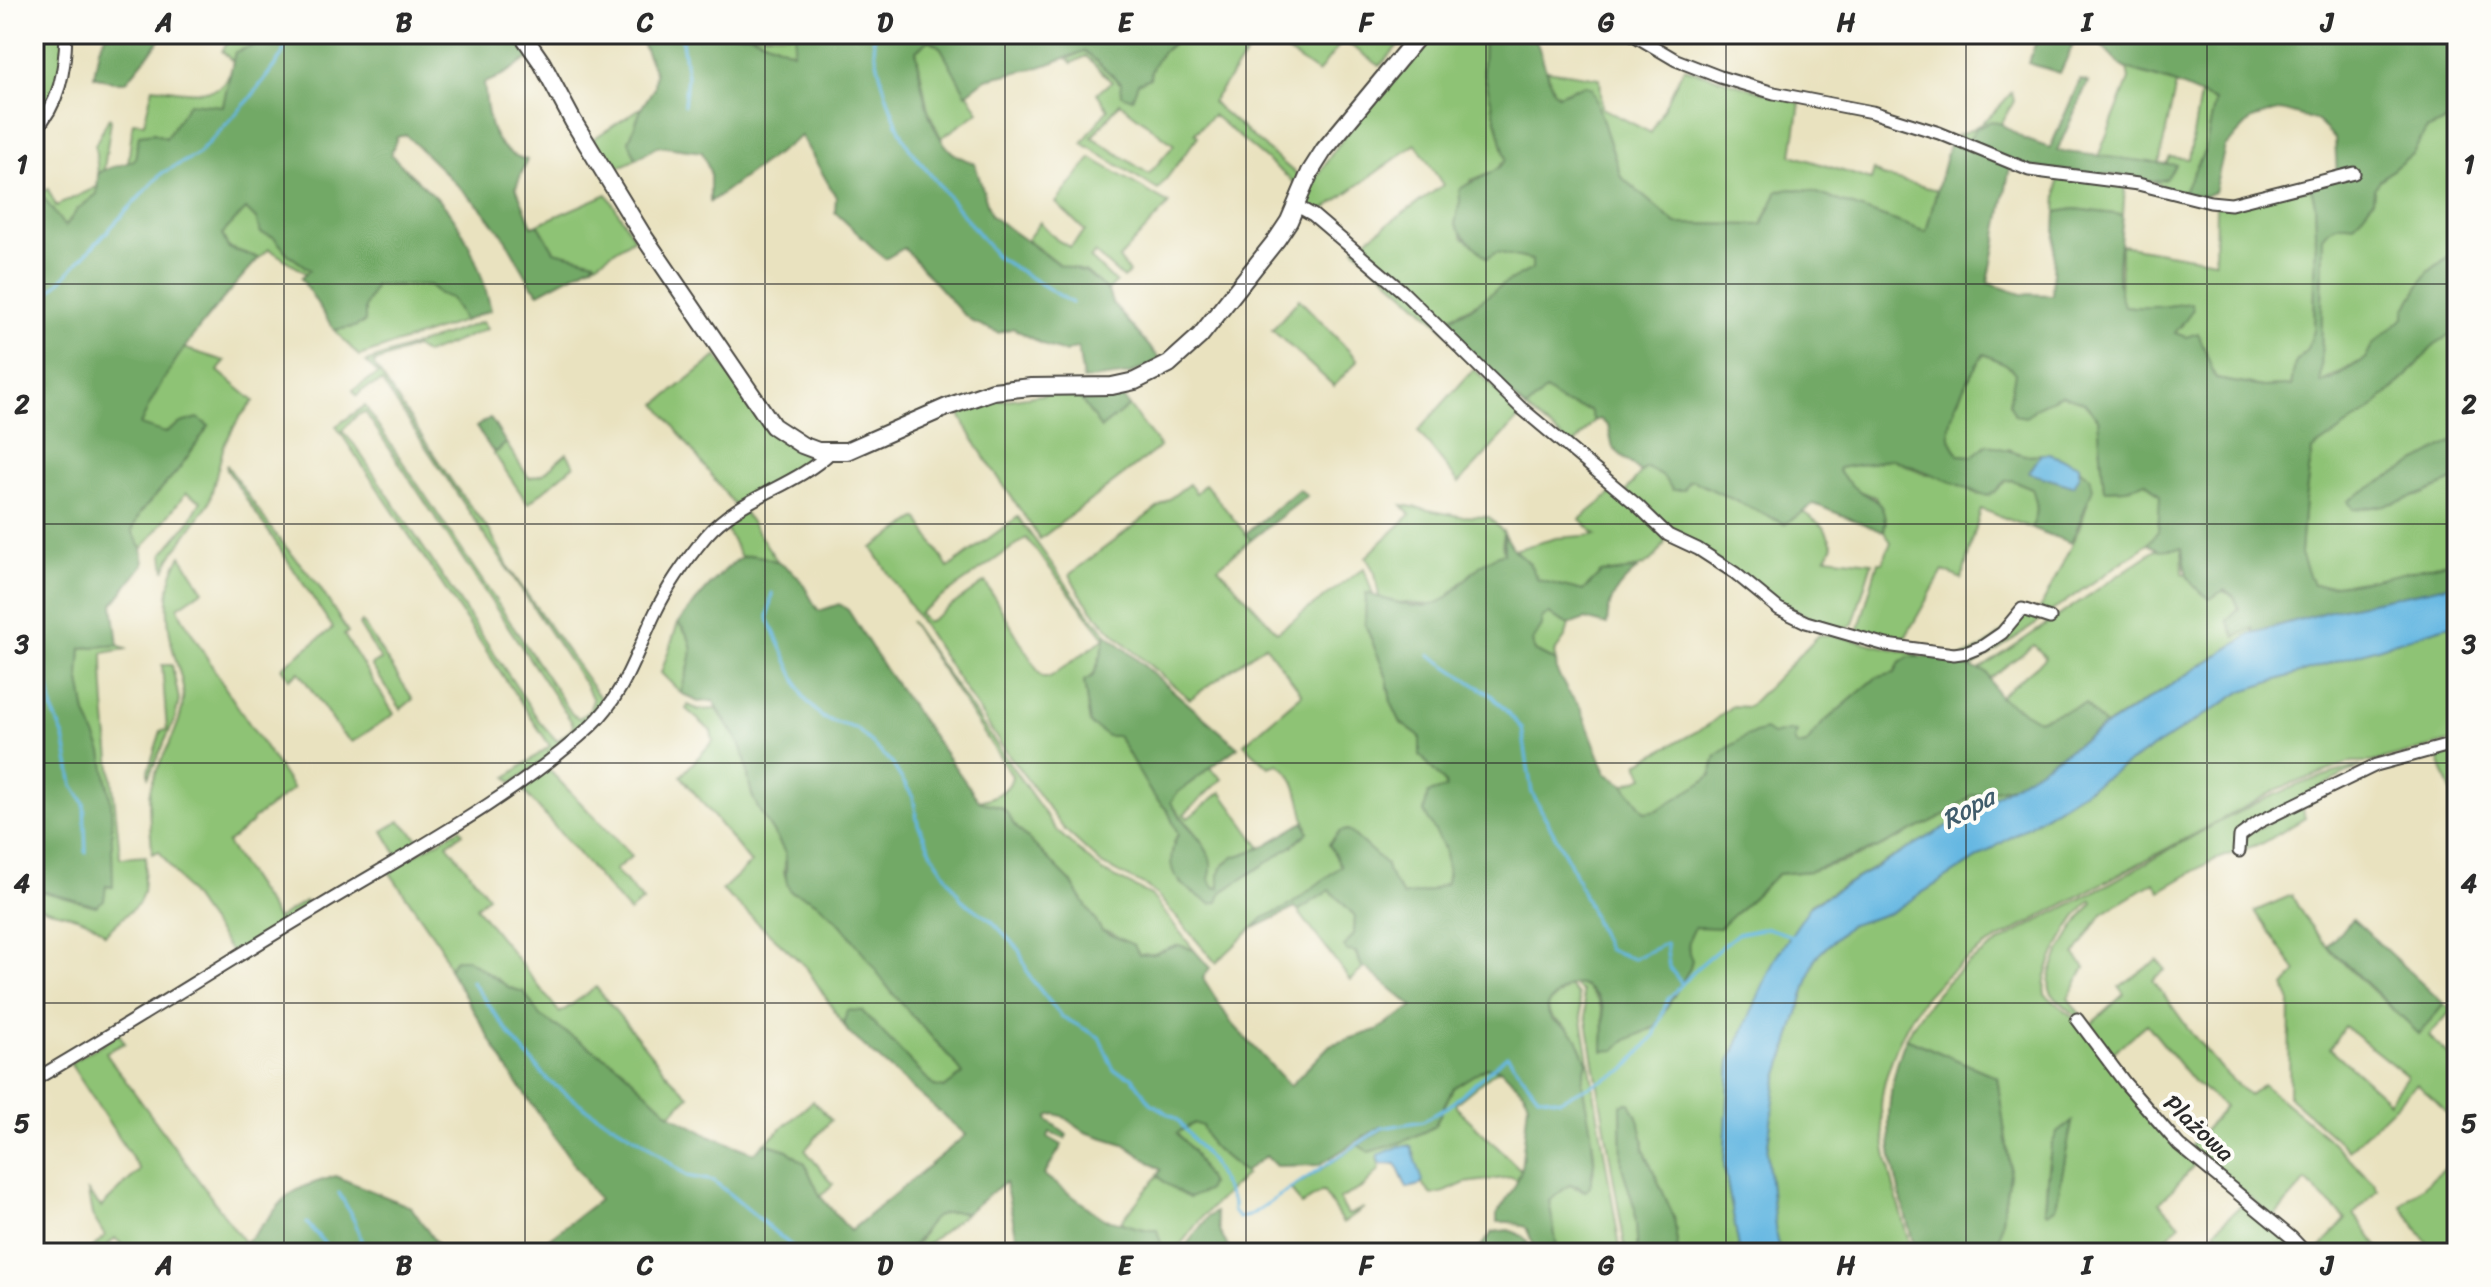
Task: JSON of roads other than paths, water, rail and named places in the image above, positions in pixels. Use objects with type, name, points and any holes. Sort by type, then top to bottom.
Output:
[{"type":"street","points":[[34,131],[60,87],[65,70],[66,34]]},
{"type":"street","points":[[522,34],[642,234],[773,426],[802,445],[831,452],[847,451],[947,407],[993,391],[1031,387],[1112,386],[1135,381],[1169,364],[1200,336],[1277,239],[1324,150],[1420,34]]},
{"type":"street","points":[[1632,34],[1676,60],[1720,77],[1801,100],[1872,112],[1939,133],[2029,170],[2138,184],[2210,202],[2231,204],[2354,173]]},
{"type":"street","points":[[1297,206],[1313,215],[1402,291],[1520,407],[1593,466],[1668,535],[1698,549],[1735,573],[1779,609],[1806,622],[1886,645],[1954,654],[1983,646],[2002,633],[2022,609],[2050,618]]},
{"type":"street","points":[[34,1080],[443,832],[563,750],[608,709],[626,681],[656,610],[677,574],[708,533],[739,509],[800,477],[831,452]]},
{"type":"street","points":[[2239,851],[2240,836],[2259,822],[2376,765],[2457,743]]},
{"type":"street","name":"Plażowa","points":[[2077,1019],[2125,1083],[2179,1145],[2306,1253]]},
{"type":"water","points":[[2041,454],[2079,465],[2079,475],[2073,486],[2029,473]]},
{"type":"water","points":[[2457,584],[2457,626],[2446,626],[2243,691],[1890,913],[1848,926],[1815,958],[1776,1084],[1767,1152],[1780,1253],[1740,1253],[1724,1165],[1730,1061],[1774,960],[1811,905],[1963,817],[2253,633],[2333,610]]},
{"type":"water","points":[[1400,1146],[1411,1146],[1423,1181],[1420,1185],[1407,1188],[1396,1164],[1380,1164],[1378,1155]]},
{"type":"waterway","points":[[34,314],[37,306],[162,173],[197,155],[249,100],[281,57],[290,34]]},
{"type":"waterway","points":[[681,34],[687,76],[684,105]]},
{"type":"waterway","points":[[873,34],[886,92],[909,148],[997,257],[1072,303]]},
{"type":"waterway","points":[[772,593],[768,618],[804,698],[823,718],[857,729],[891,762],[913,797],[918,824],[933,855],[962,900],[992,921],[1019,950],[1029,976],[1061,1016],[1099,1037],[1114,1070],[1132,1077],[1151,1103],[1177,1119],[1212,1163],[1238,1218],[1249,1216],[1382,1128],[1423,1121],[1449,1106],[1507,1055],[1538,1096],[1560,1100],[1625,1070],[1654,1036],[1668,999],[1698,967],[1737,934],[1767,928],[1792,936]]},
{"type":"waterway","points":[[34,599],[53,712],[64,737],[73,785],[84,803],[86,853]]},
{"type":"waterway","points":[[1430,655],[1492,696],[1522,728],[1532,793],[1570,863],[1607,949],[1634,959],[1666,943],[1669,967],[1682,984]]},
{"type":"waterway","points":[[472,982],[514,1040],[549,1081],[587,1109],[643,1142],[687,1176],[714,1181],[800,1253]]},
{"type":"waterway","points":[[339,1193],[358,1230],[362,1253]]},
{"type":"waterway","points":[[307,1223],[329,1249],[338,1253]]},
{"type":"water label","name":"Ropa","points":[[1968,808]]}]
